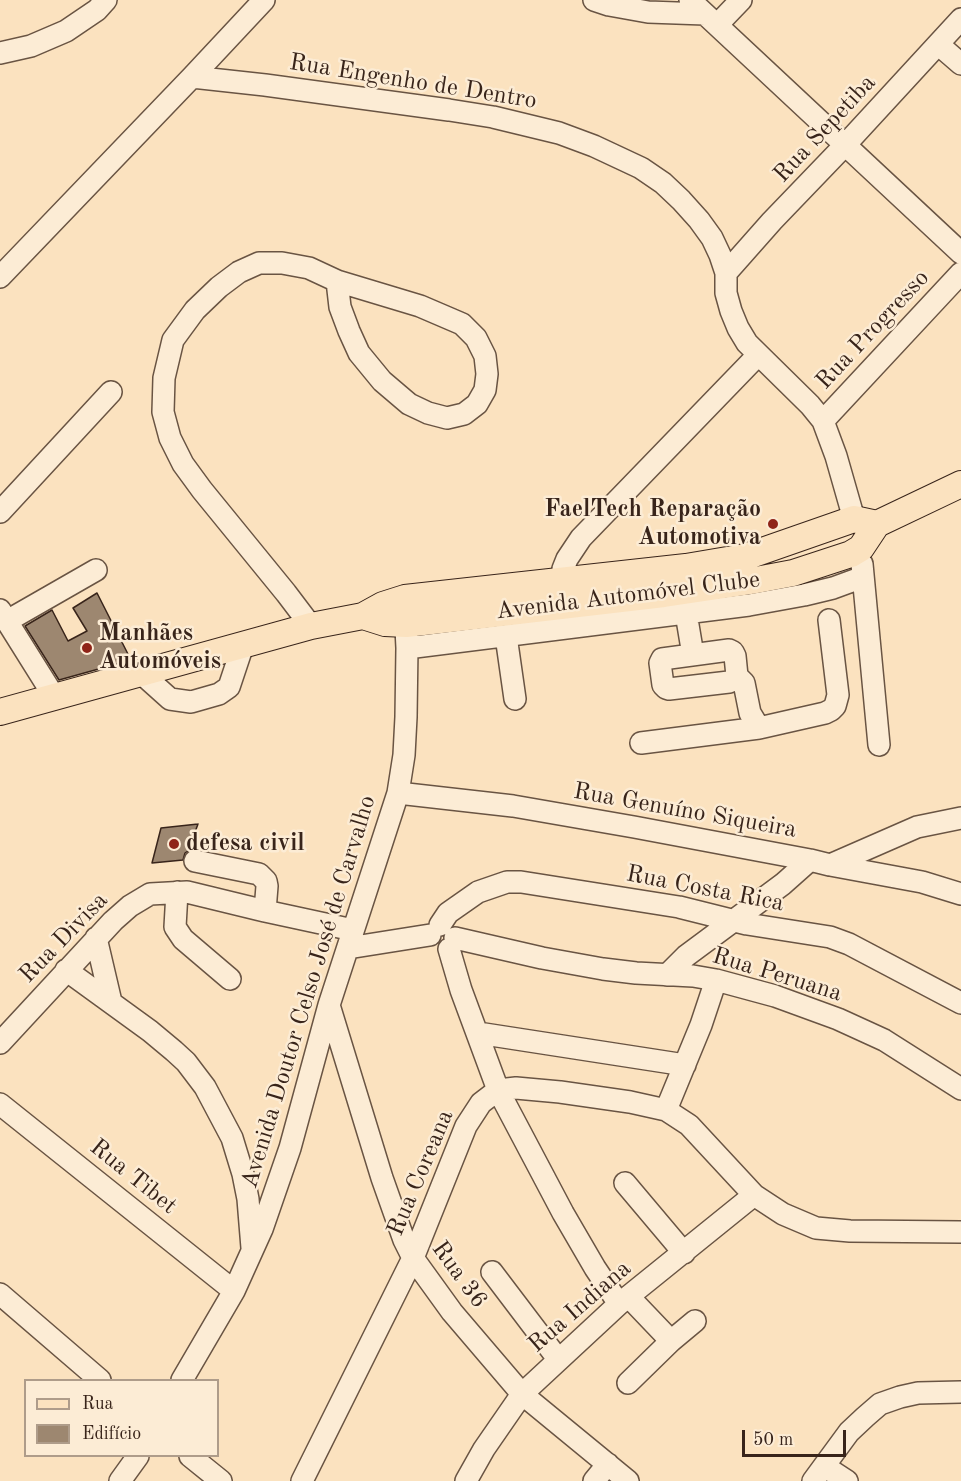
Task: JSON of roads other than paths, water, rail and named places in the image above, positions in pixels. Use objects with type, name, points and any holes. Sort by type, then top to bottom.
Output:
[{"type":"main road","name":"Avenida Automóvel Clube","points":[[0,712],[311,626],[363,616],[383,605],[405,598],[562,581],[687,590],[745,557],[866,522],[961,484]]},
{"type":"main road","points":[[861,548],[866,522]]},
{"type":"main road","name":"Avenida Automóvel Clube","points":[[363,616],[385,623],[406,636],[546,608],[687,590],[793,573],[850,554],[861,548]]},
{"type":"main road","points":[[546,608],[557,595],[562,581]]},
{"type":"street","points":[[0,53],[31,46],[66,31],[97,10],[106,0]]},
{"type":"street","points":[[0,277],[264,0]]},
{"type":"street","points":[[594,0],[648,12],[704,13],[741,0]]},
{"type":"street","points":[[704,13],[961,253]]},
{"type":"street","name":"Rua Sepetiba","points":[[726,273],[961,19]]},
{"type":"street","points":[[939,45],[961,64]]},
{"type":"street","name":"Rua Engenho de Dentro","points":[[192,77],[277,86],[493,117],[559,133],[618,156],[641,168],[663,183],[681,200],[712,238],[726,273],[726,293],[734,320],[747,342],[823,421]]},
{"type":"street","points":[[311,626],[183,464],[170,438],[163,412],[164,378],[173,340],[195,310],[239,272],[259,263],[282,262],[309,268],[338,281],[420,306],[462,324],[476,338],[485,356],[487,374],[485,390],[477,404],[464,414],[447,418],[428,413],[409,404],[382,381],[359,352],[349,331],[340,307],[338,281]]},
{"type":"street","name":"Rua Progresso","points":[[823,421],[961,273]]},
{"type":"street","points":[[562,581],[567,559],[581,538],[758,355]]},
{"type":"street","points":[[0,512],[111,392]]},
{"type":"street","points":[[823,421],[866,522]]},
{"type":"street","points":[[861,548],[879,745]]},
{"type":"street","points":[[55,698],[3,616],[96,570]]},
{"type":"street","points":[[406,636],[506,636],[687,590],[749,605],[804,595],[863,577]]},
{"type":"street","points":[[687,590],[693,655]]},
{"type":"street","name":"Avenida Doutor Celso José de Carvalho","points":[[183,1379],[234,1291],[262,1229],[290,1148],[329,1005],[398,793],[404,755],[405,598]]},
{"type":"street","points":[[641,743],[759,728],[825,713],[835,706],[838,695],[829,620]]},
{"type":"street","points":[[506,636],[514,699]]},
{"type":"street","points":[[141,673],[170,699],[191,702],[219,694],[229,687],[243,645]]},
{"type":"street","points":[[737,676],[729,682],[669,689],[663,685],[660,663],[662,659],[733,652],[737,676],[744,683],[750,713],[759,728]]},
{"type":"street","name":"Rua Genuíno Siqueira","points":[[398,793],[513,806],[922,882],[961,894]]},
{"type":"street","points":[[667,975],[686,956],[783,884],[820,862],[916,827],[961,818]]},
{"type":"street","points":[[195,861],[259,874],[267,886],[265,911]]},
{"type":"street","name":"Rua Costa Rica","points":[[443,937],[448,913],[477,892],[500,884],[521,882],[679,907],[733,921],[830,937],[849,944],[961,1003]]},
{"type":"street","points":[[177,892],[176,927],[183,939],[230,979]]},
{"type":"street","name":"Rua Divisa","points":[[0,1043],[112,921],[130,906],[150,894],[187,892],[265,911],[351,939]]},
{"type":"street","points":[[443,937],[498,1090],[563,1213],[595,1268],[624,1301],[671,1341]]},
{"type":"street","name":"Rua Peruana","points":[[351,939],[443,937],[603,969],[716,980],[775,996],[838,1019],[884,1040],[961,1089]]},
{"type":"street","points":[[96,938],[111,1002]]},
{"type":"street","points":[[66,970],[174,1051],[186,1062],[205,1087],[232,1138],[243,1174],[253,1252]]},
{"type":"street","points":[[666,1110],[701,1025],[716,980]]},
{"type":"street","name":"Rua 36","points":[[329,1005],[382,1178],[404,1240],[413,1258],[452,1312],[522,1394],[628,1481]]},
{"type":"street","points":[[478,1033],[685,1065]]},
{"type":"street","points":[[498,1090],[516,1088],[560,1092],[630,1102],[666,1110],[689,1125],[753,1195],[783,1214],[816,1228],[850,1231],[961,1232]]},
{"type":"street","name":"Rua Coreana","points":[[302,1481],[413,1258],[466,1126],[481,1103],[498,1090]]},
{"type":"street","name":"Rua Tibet","points":[[0,1104],[234,1291]]},
{"type":"street","points":[[625,1183],[684,1253]]},
{"type":"street","name":"Rua Indiana","points":[[466,1481],[484,1449],[522,1394],[624,1301],[753,1195]]},
{"type":"street","points":[[492,1272],[558,1359]]},
{"type":"street","points":[[0,1294],[99,1379]]},
{"type":"street","points":[[628,1383],[695,1321]]},
{"type":"street","points":[[847,1481],[818,1474],[849,1432],[880,1404],[900,1396],[918,1393],[961,1392]]},
{"type":"street","points":[[120,1481],[137,1457]]},
{"type":"street","points":[[192,1457],[221,1481]]},
{"type":"street","points":[[594,1481],[608,1464]]},
{"type":"place","name":"FaelTech Reparação Automotiva","points":[[773,524]]},
{"type":"place","name":"Manhães Automóveis","points":[[87,648]]},
{"type":"place","name":"defesa civil","points":[[174,844]]}]
